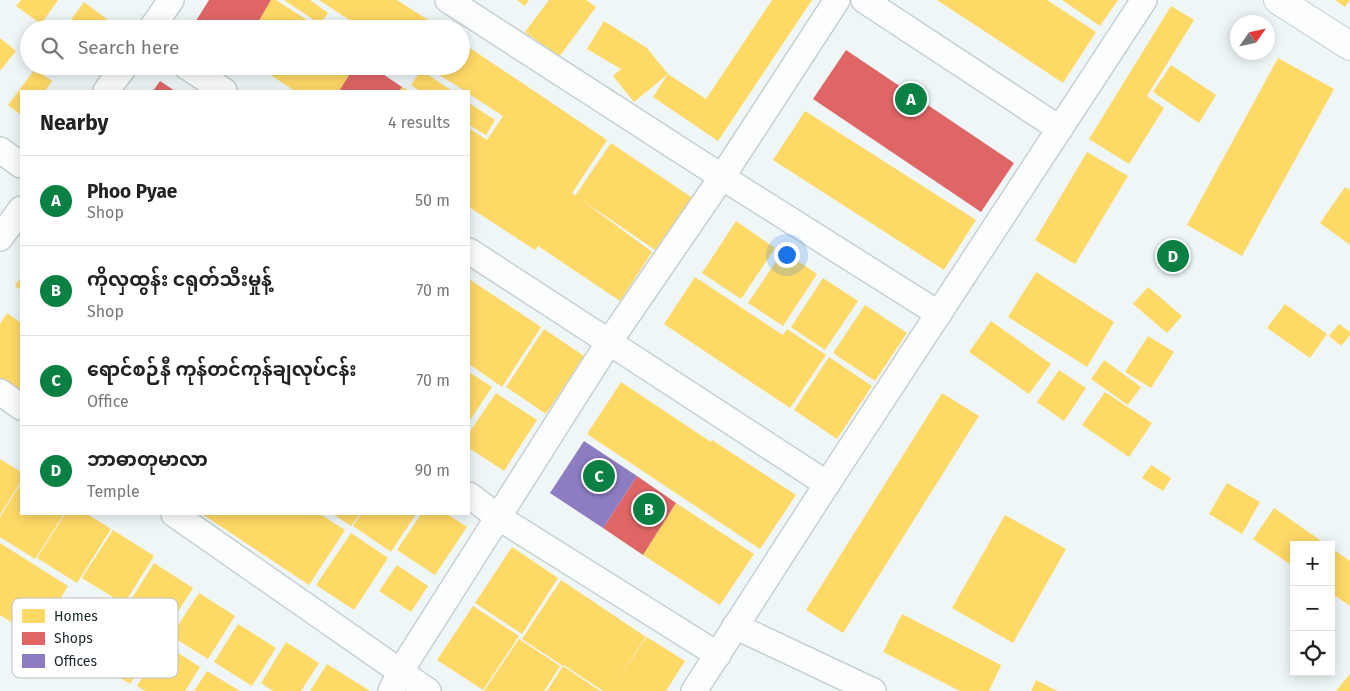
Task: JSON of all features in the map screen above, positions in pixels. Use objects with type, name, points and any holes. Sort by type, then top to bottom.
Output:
[{"type":"main road","points":[[1278,0],[1350,46]]},
{"type":"street","points":[[448,0],[939,314]]},
{"type":"street","points":[[396,681],[609,342],[722,177],[837,0]]},
{"type":"street","points":[[864,0],[1060,129]]},
{"type":"street","points":[[694,691],[827,484],[1144,0]]},
{"type":"street","points":[[155,20],[163,3]]},
{"type":"street","points":[[107,90],[118,75]]},
{"type":"street","points":[[200,75],[222,90]]},
{"type":"street","points":[[0,150],[20,164]]},
{"type":"street","points":[[0,238],[20,210]]},
{"type":"street","points":[[470,252],[827,484]]},
{"type":"street","points":[[0,392],[20,406]]},
{"type":"street","points":[[470,496],[498,517],[718,655]]},
{"type":"street","points":[[175,515],[396,681],[428,691]]},
{"type":"street","points":[[735,626],[873,691]]},
{"type":"building: Homes","points":[[21,0],[58,0],[44,20],[35,20],[16,6]]},
{"type":"building: Homes","points":[[271,0],[276,0],[307,20],[259,20]]},
{"type":"building: Homes","points":[[284,0],[310,0],[328,13],[323,20],[314,20]]},
{"type":"building: Homes","points":[[319,0],[397,0],[428,20],[349,20]]},
{"type":"building: Homes","points":[[517,0],[529,0],[525,6]]},
{"type":"building: Homes","points":[[549,0],[586,0],[596,7],[559,57],[525,32]]},
{"type":"building: Homes","points":[[772,0],[812,0],[718,141],[653,97],[668,74],[706,99]]},
{"type":"building: Homes","points":[[937,0],[1047,0],[1096,32],[1063,83]]},
{"type":"building: Homes","points":[[1062,0],[1118,0],[1100,26]]},
{"type":"building: Homes","points":[[1335,0],[1350,0],[1345,7]]},
{"type":"building: Homes","points":[[84,2],[108,20],[71,20]]},
{"type":"building: Homes","points":[[1171,6],[1194,20],[1147,96],[1164,108],[1129,164],[1089,139]]},
{"type":"building: Homes","points":[[604,21],[647,48],[668,74],[634,102],[613,76],[621,69],[587,49]]},
{"type":"building: Homes","points":[[0,38],[16,51],[0,71]]},
{"type":"building: Homes","points":[[470,48],[607,140],[572,193],[575,196],[611,143],[694,199],[658,252],[579,198],[652,252],[620,301],[538,246],[535,250],[470,208],[470,129],[487,140],[503,116],[470,95],[470,90],[463,90],[439,75],[470,75]]},
{"type":"building: Homes","points":[[1278,58],[1334,89],[1242,256],[1187,225]]},
{"type":"building: Homes","points":[[1171,65],[1216,95],[1199,123],[1153,92]]},
{"type":"building: Homes","points":[[30,75],[44,75],[52,81],[46,90],[20,90],[20,114],[8,105]]},
{"type":"building: Homes","points":[[271,75],[349,75],[340,90],[293,90]]},
{"type":"building: Homes","points":[[418,75],[428,75],[451,90],[418,90],[411,85]]},
{"type":"building: Homes","points":[[470,104],[495,120],[486,135],[470,126]]},
{"type":"building: Homes","points":[[805,111],[976,220],[944,270],[773,160]]},
{"type":"building: Homes","points":[[1087,152],[1128,176],[1075,264],[1035,240]]},
{"type":"building: Homes","points":[[1345,187],[1350,190],[1350,245],[1320,223]]},
{"type":"building: Homes","points":[[736,221],[775,248],[741,299],[702,273]]},
{"type":"building: Homes","points":[[783,251],[817,274],[783,326],[748,303]]},
{"type":"building: Homes","points":[[1036,272],[1114,322],[1087,367],[1008,317]]},
{"type":"building: Homes","points":[[695,277],[783,335],[787,329],[826,355],[790,408],[664,324]]},
{"type":"building: Homes","points":[[20,278],[20,289],[15,286]]},
{"type":"building: Homes","points":[[823,278],[858,301],[825,350],[791,327]]},
{"type":"building: Homes","points":[[470,280],[541,327],[502,387],[470,365]]},
{"type":"building: Homes","points":[[1148,287],[1182,316],[1167,333],[1133,304]]},
{"type":"building: Homes","points":[[1285,304],[1327,334],[1310,358],[1267,328]]},
{"type":"building: Homes","points":[[865,305],[907,333],[875,381],[833,353]]},
{"type":"building: Homes","points":[[7,313],[20,322],[20,392],[0,379],[0,324]]},
{"type":"building: Homes","points":[[991,321],[1051,364],[1029,394],[969,352]]},
{"type":"building: Homes","points":[[1339,324],[1350,332],[1350,335],[1341,346],[1329,336]]},
{"type":"building: Homes","points":[[544,329],[584,356],[546,414],[506,387]]},
{"type":"building: Homes","points":[[1148,336],[1174,352],[1151,388],[1125,372]]},
{"type":"building: Homes","points":[[829,357],[872,386],[837,439],[794,410]]},
{"type":"building: Homes","points":[[1104,360],[1141,387],[1128,405],[1091,379]]},
{"type":"building: Homes","points":[[1059,370],[1086,388],[1064,421],[1037,402]]},
{"type":"building: Homes","points":[[470,373],[492,387],[470,420]]},
{"type":"building: Homes","points":[[621,382],[711,442],[712,440],[796,495],[760,549],[587,434]]},
{"type":"building: Homes","points":[[1105,392],[1152,423],[1129,457],[1082,425]]},
{"type":"building: Homes","points":[[496,393],[537,420],[504,471],[470,449],[470,432]]},
{"type":"building: Homes","points":[[942,393],[979,416],[843,633],[806,610]]},
{"type":"building: Homes","points":[[0,459],[20,471],[20,483],[0,515]]},
{"type":"building: Homes","points":[[1151,465],[1171,478],[1163,491],[1142,478]]},
{"type":"building: Homes","points":[[1227,483],[1260,502],[1242,534],[1209,514]]},
{"type":"building: Homes","points":[[20,485],[20,515],[63,515],[35,559],[0,537],[0,517]]},
{"type":"building: Homes","points":[[676,503],[754,554],[720,605],[643,555]]},
{"type":"building: Homes","points":[[1274,508],[1321,541],[1290,541],[1290,564],[1253,539]]},
{"type":"building: Homes","points":[[64,515],[89,515],[111,529],[77,583],[37,558]]},
{"type":"building: Homes","points":[[204,515],[322,515],[345,530],[309,585]]},
{"type":"building: Homes","points":[[334,515],[359,515],[351,526]]},
{"type":"building: Homes","points":[[360,515],[415,515],[391,552],[353,526]]},
{"type":"building: Homes","points":[[420,515],[449,515],[467,527],[435,575],[397,550]]},
{"type":"building: Homes","points":[[1005,515],[1066,549],[1013,643],[952,608]]},
{"type":"building: Homes","points":[[113,530],[154,556],[128,598],[114,598],[82,578]]},
{"type":"building: Homes","points":[[351,533],[388,558],[354,610],[316,585]]},
{"type":"building: Homes","points":[[0,543],[68,586],[61,598],[12,598],[12,623],[0,615]]},
{"type":"building: Homes","points":[[512,547],[558,578],[522,634],[475,603]]},
{"type":"building: Homes","points":[[1335,551],[1350,561],[1350,606],[1335,596]]},
{"type":"building: Homes","points":[[154,563],[193,588],[178,612],[178,598],[132,598]]},
{"type":"building: Homes","points":[[397,565],[428,586],[411,612],[379,591]]},
{"type":"building: Homes","points":[[561,580],[646,637],[616,682],[647,637],[685,661],[666,691],[603,691],[522,639]]},
{"type":"building: Homes","points":[[199,593],[235,616],[208,659],[178,640],[178,625]]},
{"type":"building: Homes","points":[[473,606],[519,636],[483,690],[437,660]]},
{"type":"building: Homes","points":[[902,614],[1001,665],[989,691],[960,691],[883,652]]},
{"type":"building: Homes","points":[[238,624],[276,648],[252,686],[214,662]]},
{"type":"building: Homes","points":[[519,639],[560,666],[544,691],[484,691]]},
{"type":"building: Homes","points":[[286,642],[319,663],[301,691],[273,691],[261,683]]},
{"type":"building: Homes","points":[[178,653],[200,667],[185,691],[145,691],[137,686],[142,678],[178,678]]},
{"type":"building: Homes","points":[[327,664],[370,691],[310,691]]},
{"type":"building: Homes","points":[[563,666],[600,691],[547,691]]},
{"type":"building: Homes","points":[[207,671],[240,691],[194,691]]},
{"type":"building: Homes","points":[[1350,674],[1350,691],[1336,691]]},
{"type":"building: Homes","points":[[120,678],[134,678],[130,684]]},
{"type":"building: Homes","points":[[1036,680],[1057,691],[1031,691]]},
{"type":"building: Shops","points":[[209,0],[271,0],[259,20],[196,20]]},
{"type":"building: Shops","points":[[846,50],[1014,163],[981,212],[813,99]]},
{"type":"building: Shops","points":[[349,75],[384,75],[402,87],[400,90],[340,90]]},
{"type":"building: Shops","points":[[160,81],[174,90],[154,90]]},
{"type":"building: Shops","points":[[637,476],[676,503],[643,555],[603,528]]},
{"type":"building: Offices","points":[[584,441],[637,476],[603,528],[550,493]]},
{"type":"place","name":"Phoo Pyae","points":[[911,99]]},
{"type":"place","name":"ဘာဓာတုမာလာ","points":[[1173,256]]},
{"type":"place","name":"ရောင်စဉ်နီ ကုန်တင်ကုန်ချလုပ်ငန်း","points":[[599,476]]},
{"type":"place","name":"ကိုလှထွန်း ငရုတ်သီးမှုန့်","points":[[649,509]]}]
